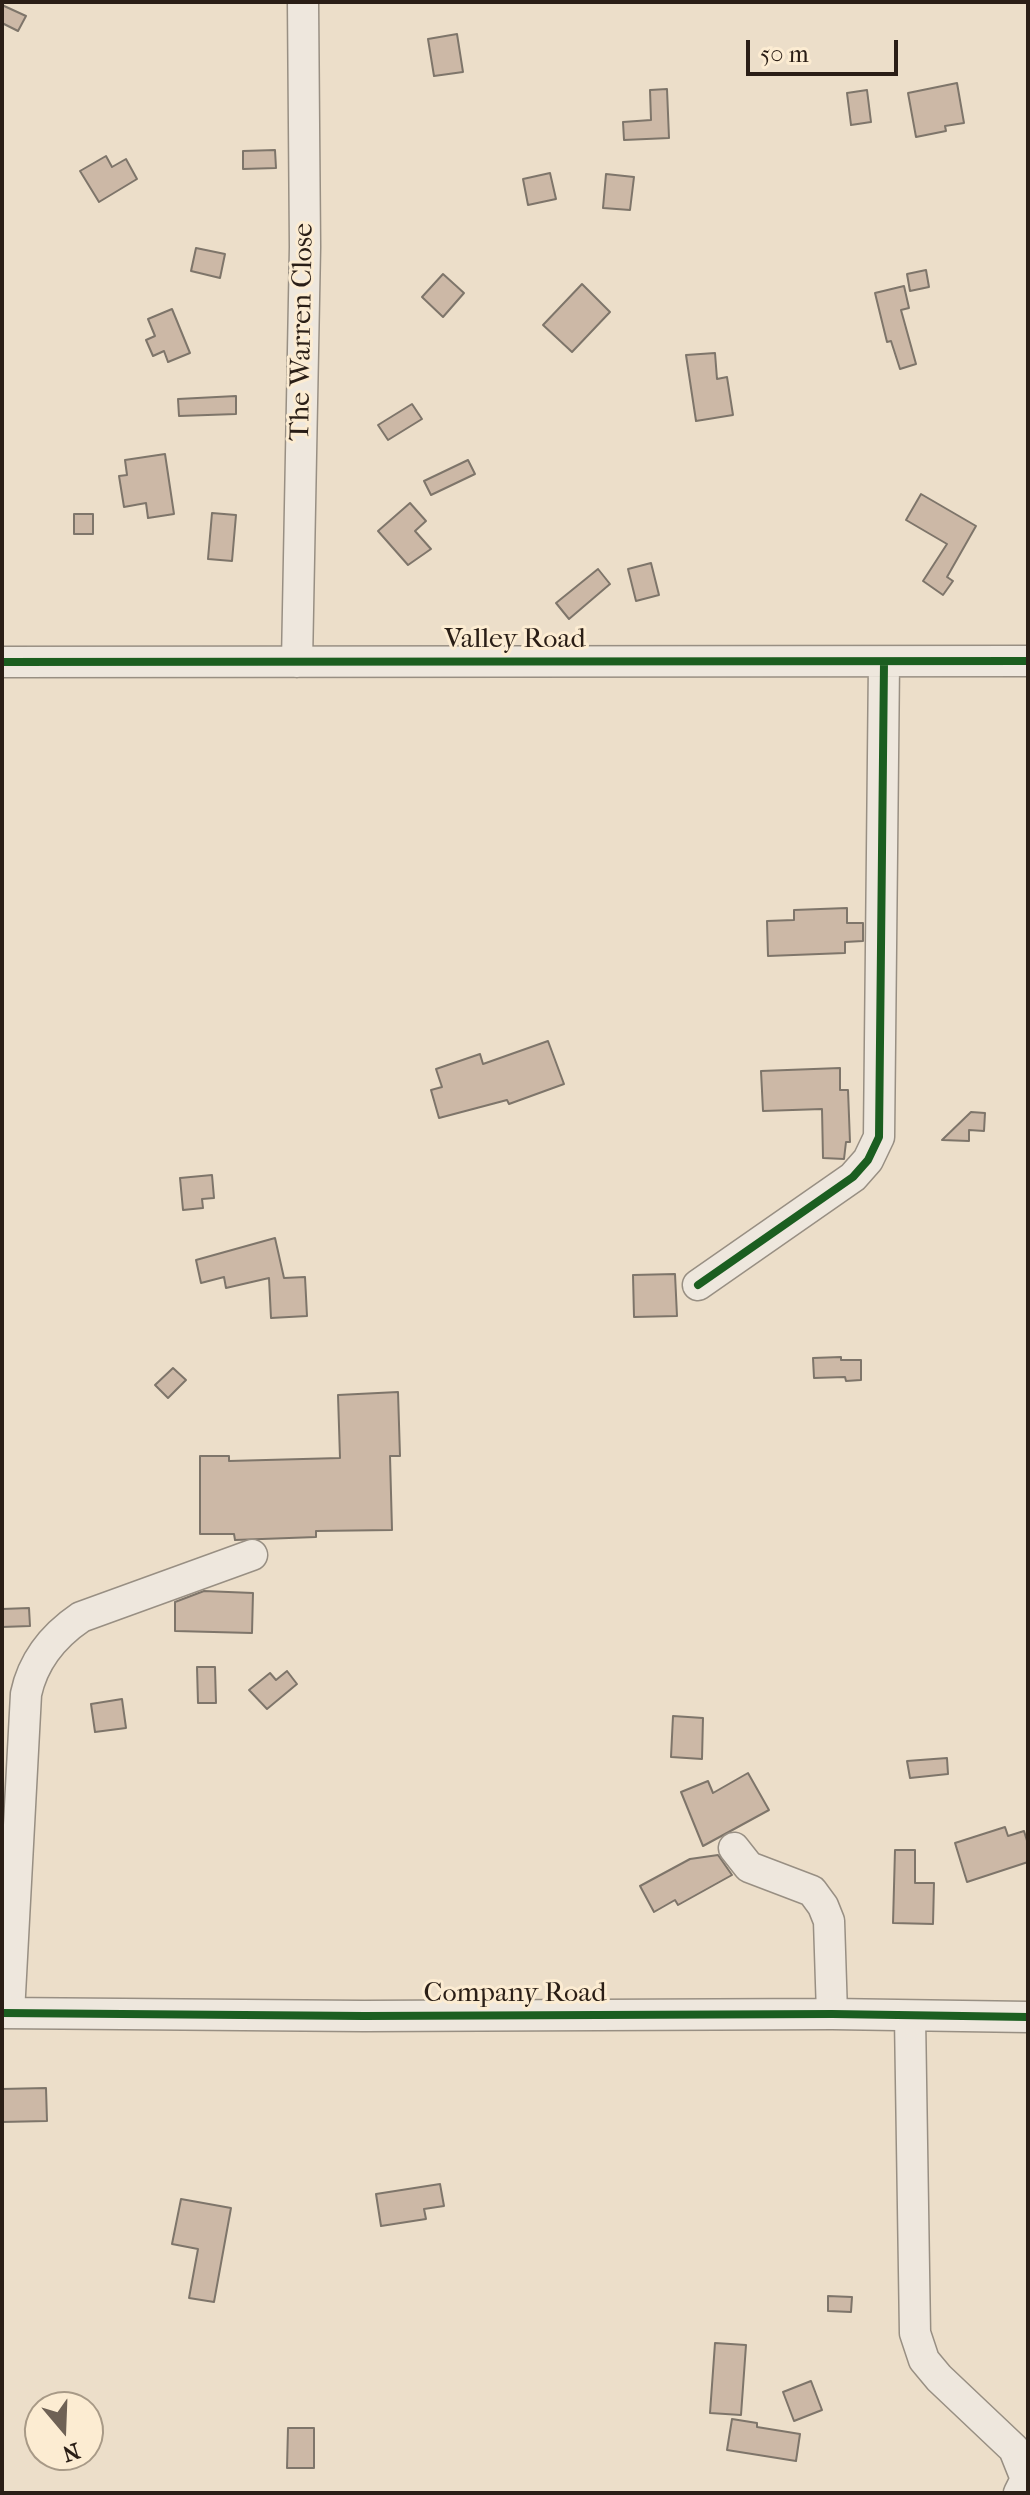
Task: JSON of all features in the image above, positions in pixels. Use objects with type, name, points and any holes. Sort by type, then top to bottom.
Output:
[{"type":"street","name":"The Warren Close","points":[[297,662],[305,247],[303,2]]},
{"type":"street","name":"Valley Road","points":[[2,662],[1028,661]]},
{"type":"street","points":[[698,1285],[853,1177],[868,1160],[879,1137],[884,662]]},
{"type":"street","points":[[6,2013],[26,1694],[34,1667],[64,1628],[81,1617],[252,1555]]},
{"type":"street","points":[[734,1848],[749,1867],[812,1891],[823,1906],[829,1921],[832,2014]]},
{"type":"street","name":"Company Road","points":[[6,2013],[1028,2017]]},
{"type":"street","points":[[910,2017],[915,2333],[924,2360],[939,2378],[1014,2449],[1025,2481],[1019,2493]]},
{"type":"building","points":[[2,5],[26,16],[18,31],[2,23]]},
{"type":"building","points":[[457,34],[463,72],[434,76],[428,39]]},
{"type":"building","points":[[957,83],[964,123],[945,126],[946,131],[916,137],[908,93]]},
{"type":"building","points":[[667,89],[669,138],[624,140],[623,122],[651,120],[650,90]]},
{"type":"building","points":[[867,90],[871,122],[851,125],[847,93]]},
{"type":"building","points":[[275,150],[276,168],[243,169],[243,151]]},
{"type":"building","points":[[106,156],[112,167],[126,159],[137,179],[99,202],[80,171]]},
{"type":"building","points":[[550,173],[556,199],[528,205],[523,179]]},
{"type":"building","points":[[606,174],[634,177],[630,210],[603,208]]},
{"type":"building","points":[[196,248],[225,254],[220,278],[191,271]]},
{"type":"building","points":[[926,270],[929,287],[910,291],[907,274]]},
{"type":"building","points":[[443,274],[464,293],[443,317],[422,297]]},
{"type":"building","points":[[582,284],[610,312],[572,352],[543,325]]},
{"type":"building","points":[[904,286],[909,308],[901,310],[916,364],[900,369],[891,341],[887,342],[875,293]]},
{"type":"building","points":[[172,309],[190,353],[168,362],[164,351],[153,356],[146,340],[155,336],[148,319]]},
{"type":"building","points":[[715,353],[717,379],[727,377],[733,415],[696,421],[686,355]]},
{"type":"building","points":[[236,396],[236,414],[179,416],[178,399]]},
{"type":"building","points":[[412,404],[422,419],[388,440],[378,425]]},
{"type":"building","points":[[165,454],[174,514],[148,518],[146,503],[124,507],[119,476],[127,475],[125,460]]},
{"type":"building","points":[[468,460],[475,474],[431,495],[424,481]]},
{"type":"building","points":[[921,494],[976,526],[947,577],[953,581],[943,595],[923,581],[947,544],[906,520]]},
{"type":"building","points":[[410,503],[426,521],[415,531],[431,549],[408,565],[378,531]]},
{"type":"building","points":[[212,513],[236,515],[232,561],[208,559]]},
{"type":"building","points":[[74,514],[93,514],[93,534],[74,534]]},
{"type":"building","points":[[651,563],[659,595],[636,601],[628,569]]},
{"type":"building","points":[[598,569],[610,584],[569,619],[556,603]]},
{"type":"building","points":[[847,908],[847,923],[863,923],[863,941],[845,942],[845,953],[768,956],[767,921],[794,920],[794,910]]},
{"type":"building","points":[[548,1041],[564,1084],[509,1104],[507,1100],[439,1118],[431,1090],[442,1087],[436,1069],[480,1054],[483,1064]]},
{"type":"building","points":[[840,1068],[840,1090],[848,1090],[850,1142],[846,1142],[844,1159],[823,1158],[822,1109],[763,1111],[761,1071]]},
{"type":"building","points":[[971,1112],[985,1113],[984,1131],[969,1130],[969,1141],[942,1140]]},
{"type":"building","points":[[212,1175],[214,1198],[202,1199],[203,1208],[183,1210],[180,1178]]},
{"type":"building","points":[[275,1238],[284,1278],[305,1277],[307,1316],[271,1318],[269,1278],[226,1288],[224,1277],[201,1283],[196,1260]]},
{"type":"building","points":[[675,1274],[677,1316],[634,1317],[633,1275]]},
{"type":"building","points":[[841,1357],[841,1360],[861,1360],[861,1380],[814,1378],[813,1358]]},
{"type":"building","points":[[173,1368],[186,1380],[168,1398],[155,1385]]},
{"type":"building","points":[[398,1392],[400,1456],[390,1456],[392,1530],[316,1531],[316,1537],[235,1540],[234,1534],[200,1534],[200,1456],[229,1456],[229,1461],[340,1458],[338,1395]]},
{"type":"building","points":[[204,1591],[253,1593],[252,1633],[175,1631],[175,1602]]},
{"type":"building","points":[[29,1608],[30,1626],[2,1627],[2,1609]]},
{"type":"building","points":[[197,1667],[215,1667],[216,1703],[198,1703]]},
{"type":"building","points":[[287,1671],[297,1684],[267,1709],[249,1690],[270,1673],[276,1680]]},
{"type":"building","points":[[122,1699],[126,1728],[95,1732],[91,1704]]},
{"type":"building","points":[[673,1716],[703,1718],[702,1759],[671,1757]]},
{"type":"building","points":[[947,1758],[948,1774],[910,1778],[907,1761]]},
{"type":"building","points":[[748,1773],[769,1810],[703,1846],[681,1792],[708,1781],[713,1793]]},
{"type":"building","points":[[1005,1827],[1008,1836],[1024,1831],[1028,1862],[967,1882],[955,1843]]},
{"type":"building","points":[[895,1850],[915,1850],[915,1883],[934,1883],[933,1924],[893,1923]]},
{"type":"building","points":[[718,1855],[732,1875],[678,1905],[675,1900],[654,1912],[640,1886],[690,1859]]},
{"type":"building","points":[[46,2088],[47,2121],[2,2122],[2,2089]]},
{"type":"building","points":[[440,2184],[444,2206],[424,2209],[426,2219],[381,2226],[376,2194]]},
{"type":"building","points":[[181,2199],[231,2208],[214,2302],[189,2298],[198,2249],[172,2244]]},
{"type":"building","points":[[828,2296],[852,2297],[851,2312],[828,2311]]},
{"type":"building","points":[[715,2343],[746,2345],[741,2415],[710,2413]]},
{"type":"building","points":[[811,2381],[822,2410],[794,2421],[783,2392]]},
{"type":"building","points":[[732,2419],[757,2423],[757,2427],[800,2434],[796,2461],[727,2450]]},
{"type":"building","points":[[288,2428],[314,2428],[314,2468],[287,2468]]},
{"type":"cycle path","points":[[2,662],[1028,661]]},
{"type":"cycle path","points":[[698,1285],[853,1177],[868,1160],[879,1137],[884,662]]},
{"type":"cycle path","points":[[2,2013],[1028,2017]]}]
